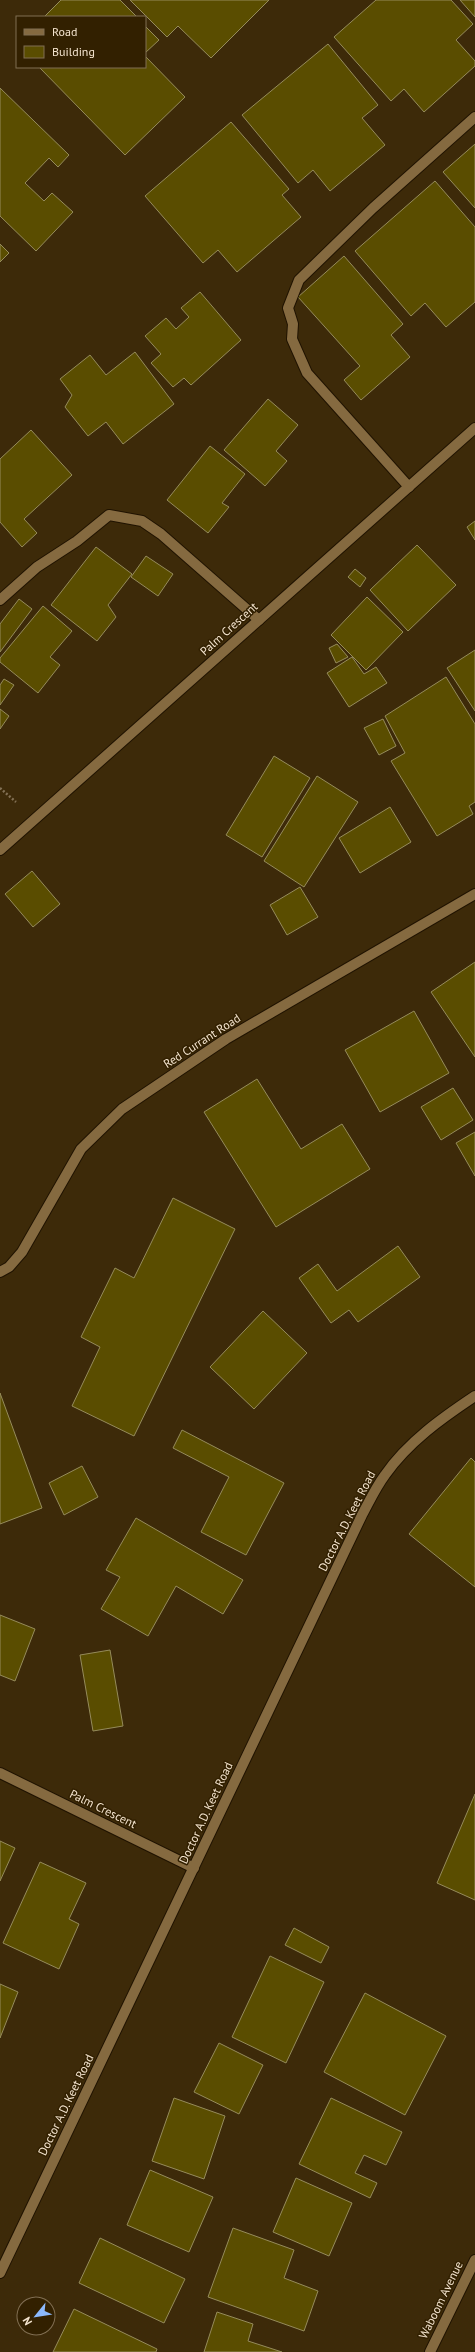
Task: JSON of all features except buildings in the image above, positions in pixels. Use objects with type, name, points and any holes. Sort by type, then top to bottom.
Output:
[{"type":"street","points":[[409,487],[307,373],[292,339],[293,324],[288,308],[299,280],[373,208],[475,117]]},
{"type":"street","name":"Palm Crescent","points":[[0,850],[475,428]]},
{"type":"street","points":[[0,600],[37,567],[76,541],[109,515],[142,521],[161,534],[259,620]]},
{"type":"street","name":"Red Currant Road","points":[[0,1272],[9,1267],[22,1252],[81,1149],[122,1109],[226,1039],[475,894]]},
{"type":"street","name":"Doctor A.D. Keet Road","points":[[0,2272],[362,1515],[384,1475],[409,1447],[446,1416],[475,1396]]},
{"type":"street","name":"Palm Crescent","points":[[0,1773],[194,1868]]},
{"type":"street","name":"Waboom Avenue","points":[[430,2352],[475,2260]]}]
